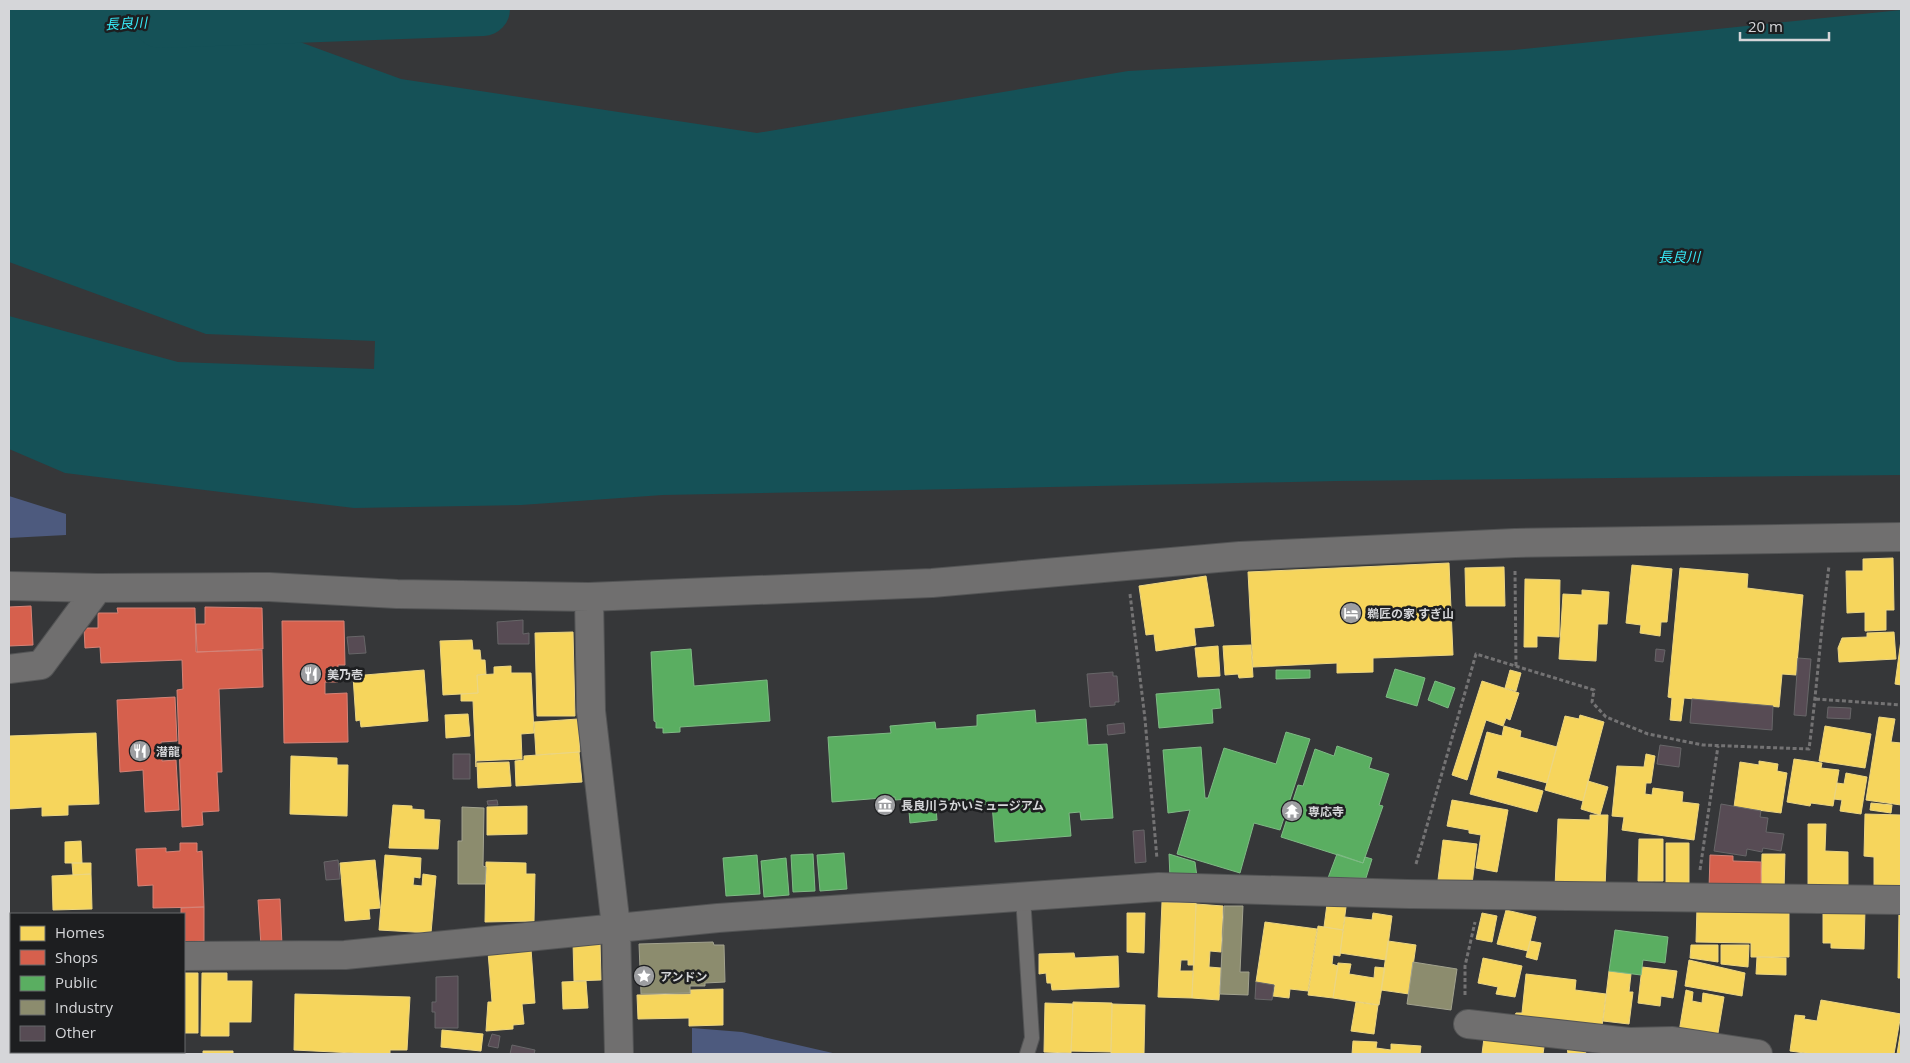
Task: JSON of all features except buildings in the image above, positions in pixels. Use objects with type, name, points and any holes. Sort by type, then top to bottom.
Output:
[{"type":"street","points":[[9,586],[98,588],[269,587],[397,594],[589,597],[932,583],[1240,556],[1515,543],[1901,537]]},
{"type":"street","points":[[9,669],[41,665],[98,588]]},
{"type":"street","points":[[589,597],[591,711],[616,927],[619,1054]]},
{"type":"street","points":[[185,956],[345,955],[718,918],[1159,887],[1408,894],[1901,900]]},
{"type":"street","points":[[1468,1024],[1629,1042],[1673,1041],[1758,1054]]},
{"type":"lane","points":[[1023,897],[1032,1038],[1027,1054]]},
{"type":"path","points":[[1408,894],[1476,654],[1594,690],[1592,702],[1606,717],[1640,730],[1702,745],[1809,749],[1816,699],[1817,662],[1832,539]]},
{"type":"path","points":[[1515,543],[1516,666]]},
{"type":"path","points":[[1127,567],[1145,719],[1159,887]]},
{"type":"path","points":[[1816,699],[1901,705]]},
{"type":"path","points":[[1696,898],[1718,746]]},
{"type":"path","points":[[1468,1024],[1465,1012],[1465,966],[1481,895]]},
{"type":"shaded area","points":[[9,496],[66,514],[66,535],[9,538]]},
{"type":"shaded area","points":[[692,1028],[742,1032],[837,1054],[692,1054]]},
{"type":"water","name":"長良川","points":[[9,9],[210,9],[401,79],[757,133],[1128,71],[1514,50],[1901,10],[1901,475],[1337,481],[663,495],[521,505],[354,508],[65,473],[9,449],[9,316],[178,362],[374,369],[375,341],[206,334],[9,262]]},
{"type":"waterway","name":"長良川","points":[[160,21],[483,9]]},
{"type":"place","name":"鵜匠の家 すぎ山","points":[[1351,613]]},
{"type":"place","name":"美乃壱","points":[[311,674]]},
{"type":"place","name":"潜龍","points":[[140,751]]},
{"type":"place","name":"長良川うかいミュージアム","points":[[885,805]]},
{"type":"place","name":"専応寺","points":[[1292,811]]},
{"type":"place","name":"アンドン","points":[[644,976]]}]
